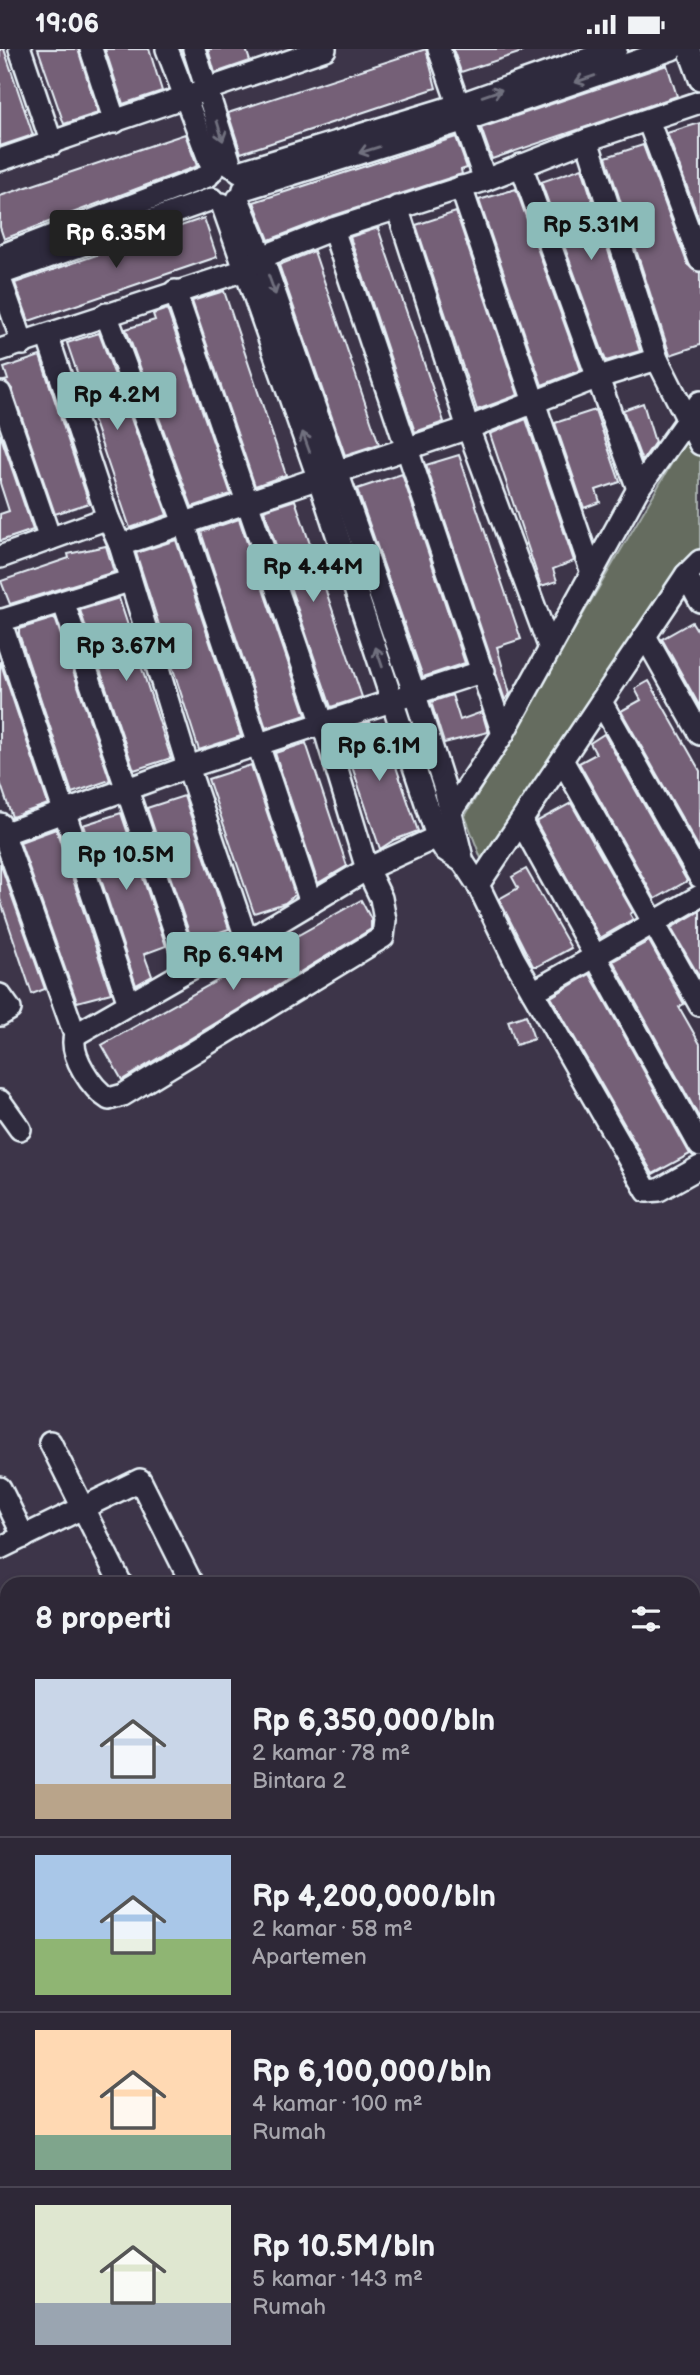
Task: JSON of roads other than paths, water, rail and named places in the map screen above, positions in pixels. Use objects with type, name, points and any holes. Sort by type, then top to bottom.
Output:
[{"type":"street","points":[[20,49],[52,144]]},
{"type":"street","points":[[91,49],[115,121]]},
{"type":"street","points":[[167,49],[184,96],[262,257],[394,701],[435,792],[447,827],[445,850],[463,862],[478,885],[533,992],[647,1191],[659,1190],[700,1167]]},
{"type":"street","points":[[194,49],[208,90],[245,270],[415,695],[435,792],[447,827]]},
{"type":"street","points":[[0,160],[208,90],[274,57],[325,49]]},
{"type":"street","points":[[439,49],[485,180]]},
{"type":"street","points":[[462,112],[616,49]]},
{"type":"street","points":[[0,256],[226,184],[673,49]]},
{"type":"street","points":[[690,49],[700,79]]},
{"type":"street","points":[[0,350],[245,270],[262,257],[333,229],[485,180],[587,140],[700,102]]},
{"type":"street","points":[[648,120],[700,260]]},
{"type":"street","points":[[587,140],[657,359],[700,445]]},
{"type":"street","points":[[521,165],[638,489]]},
{"type":"street","points":[[0,274],[226,184]]},
{"type":"street","points":[[461,187],[591,570]]},
{"type":"street","points":[[397,207],[468,428],[549,646]]},
{"type":"street","points":[[333,229],[503,734]]},
{"type":"street","points":[[0,279],[23,344]]},
{"type":"street","points":[[175,291],[323,724],[367,869],[381,898],[384,920],[381,939],[123,1095],[116,1099],[105,1097],[75,1055],[72,1043],[75,1035],[188,970],[247,941],[367,869],[447,827],[503,734],[549,646],[638,489],[688,423],[700,402]]},
{"type":"street","points":[[106,314],[184,523],[311,903]]},
{"type":"street","points":[[47,335],[108,518],[120,545],[188,767],[247,941]]},
{"type":"street","points":[[120,545],[468,428],[535,404],[596,377],[657,359]]},
{"type":"street","points":[[0,393],[50,539]]},
{"type":"street","points":[[0,557],[108,518]]},
{"type":"street","points":[[693,568],[700,601]]},
{"type":"street","points":[[478,885],[693,568]]},
{"type":"street","points":[[129,581],[64,604],[0,621],[129,1004]]},
{"type":"street","points":[[64,604],[188,970]]},
{"type":"street","points":[[645,636],[700,734]]},
{"type":"street","points":[[75,1035],[1,831],[484,671]]},
{"type":"street","points":[[601,702],[700,877]]},
{"type":"street","points":[[562,760],[700,1005]]},
{"type":"street","points":[[521,822],[700,1146]]},
{"type":"street","points":[[533,992],[700,896]]},
{"type":"street","points":[[0,996],[10,1009],[0,1015]]},
{"type":"street","points":[[0,1101],[20,1129]]},
{"type":"street","points":[[50,1442],[118,1577]]},
{"type":"street","points":[[0,1548],[140,1480],[188,1577]]},
{"type":"street","points":[[0,1488],[24,1537]]}]
